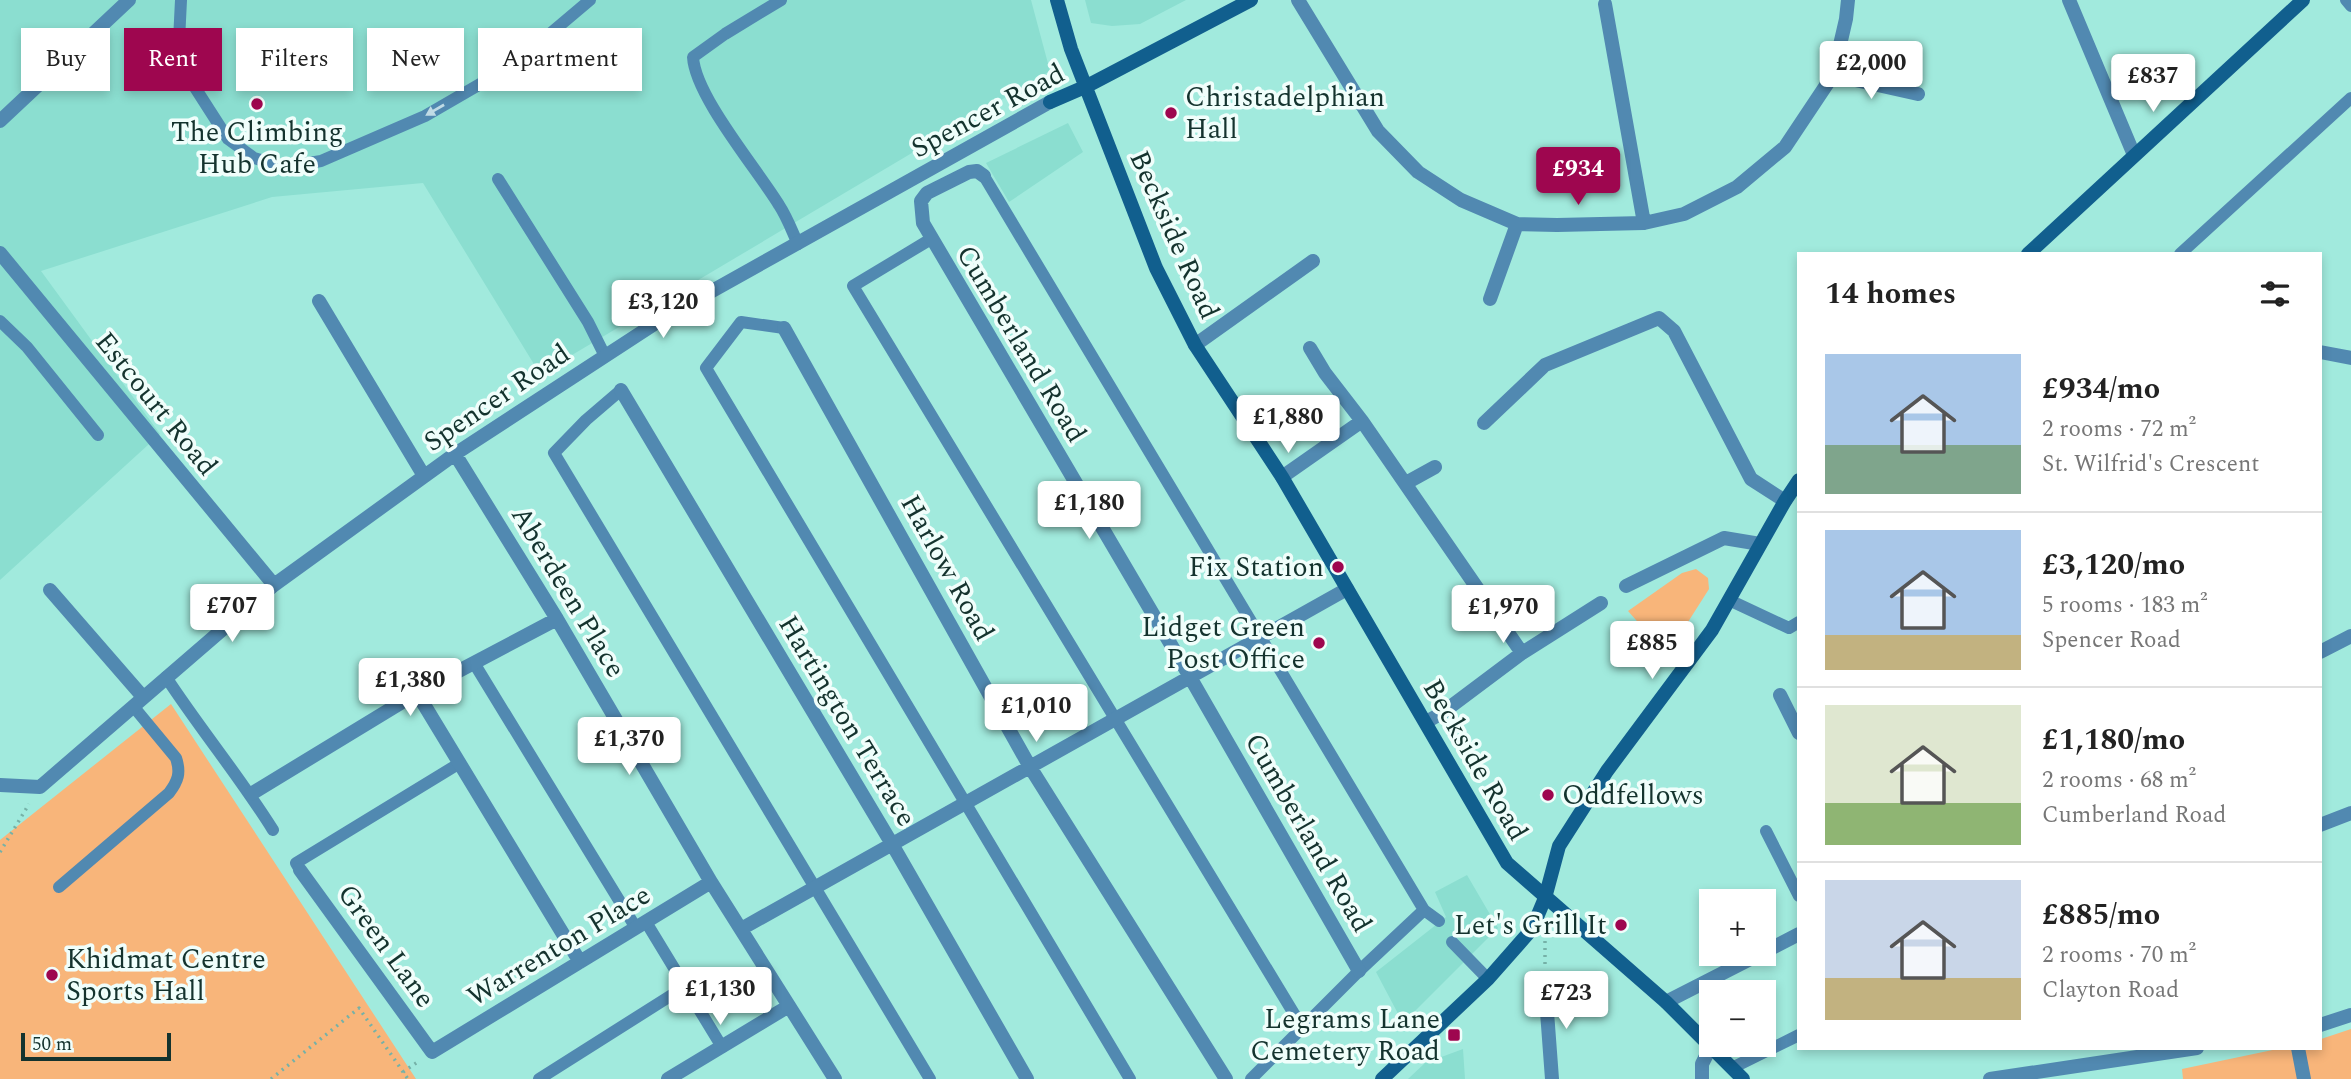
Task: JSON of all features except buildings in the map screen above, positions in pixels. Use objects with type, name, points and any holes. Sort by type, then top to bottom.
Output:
[{"type":"street","points":[[0,121],[129,0]]},
{"type":"street","name":"Beckside Road","points":[[1058,0],[1071,49],[1156,268],[1195,345],[1282,477],[1507,863],[1666,1002],[1699,1034]]},
{"type":"street","name":"Spencer Road","points":[[40,788],[274,584],[455,454],[662,319],[1050,103],[1251,0]]},
{"type":"street","points":[[1298,0],[1378,131],[1418,172],[1461,200],[1517,223],[1644,223],[1684,214],[1737,187],[1785,147],[1833,75],[1848,0]]},
{"type":"street","points":[[2069,0],[2134,155]]},
{"type":"street","points":[[2030,252],[2302,0]]},
{"type":"street","points":[[1605,4],[1644,223]]},
{"type":"street","points":[[1833,75],[1918,94]]},
{"type":"street","name":"Cumberland Road","points":[[984,176],[976,171],[969,172],[927,193],[921,201],[923,223],[1359,971]]},
{"type":"street","points":[[1490,299],[1517,223]]},
{"type":"street","name":"Estcourt Road","points":[[0,253],[274,584]]},
{"type":"street","points":[[1195,345],[1313,261]]},
{"type":"street","points":[[319,301],[424,476]]},
{"type":"street","points":[[1484,423],[1545,365],[1658,318],[1674,331],[1751,480],[1785,501]]},
{"type":"street","name":"Harlow Road","points":[[784,328],[1030,767],[1226,1079]]},
{"type":"street","points":[[1310,348],[1522,653]]},
{"type":"street","points":[[2322,352],[2351,358]]},
{"type":"street","name":"Hartington Terrace","points":[[621,390],[892,844],[1027,1079]]},
{"type":"street","points":[[1282,477],[1362,421]]},
{"type":"street","name":"Aberdeen Place","points":[[455,454],[711,883],[832,1078]]},
{"type":"street","points":[[1406,483],[1435,467]]},
{"type":"street","points":[[1382,1079],[1488,979],[1532,929],[1545,898],[1559,846],[1607,771],[1712,630],[1797,483]]},
{"type":"street","points":[[1626,586],[1724,537],[1760,544]]},
{"type":"street","points":[[741,929],[1347,589]]},
{"type":"street","points":[[50,590],[138,701]]},
{"type":"street","points":[[1426,722],[1451,707],[1522,653],[1601,603]]},
{"type":"street","points":[[251,794],[417,693],[556,620]]},
{"type":"street","points":[[2322,651],[2351,636]]},
{"type":"street","points":[[417,693],[580,962]]},
{"type":"street","points":[[1780,695],[1797,729]]},
{"type":"street","points":[[0,785],[40,788]]},
{"type":"street","points":[[2322,824],[2351,813]]},
{"type":"street","name":"Green Lane","points":[[300,870],[432,1052]]},
{"type":"street","name":"Warrenton Place","points":[[432,1052],[711,883]]},
{"type":"street","points":[[1776,946],[1797,935]]},
{"type":"street","points":[[1666,1002],[1737,966]]},
{"type":"street","points":[[1545,985],[1552,1079]]},
{"type":"street","points":[[668,1079],[789,1006]]},
{"type":"street","points":[[2322,1024],[2351,1016]]},
{"type":"street","points":[[1990,1079],[2183,1050]]},
{"type":"street","points":[[2298,1050],[2304,1079]]},
{"type":"street","points":[[1702,1079],[1702,1064],[1706,1057]]},
{"type":"street","name":"Beckside Road","points":[[1721,1057],[1737,1074]]},
{"type":"lane","points":[[181,0],[178,61],[185,73],[228,139],[254,158],[285,167],[321,161],[425,116],[513,65],[590,0]]},
{"type":"lane","points":[[781,0],[693,57],[693,68],[704,92],[781,208],[798,244]]},
{"type":"lane","points":[[2346,0],[2351,6]]},
{"type":"lane","points":[[2182,252],[2351,97]]},
{"type":"lane","points":[[984,176],[1424,910],[1439,921]]},
{"type":"lane","points":[[498,179],[588,322],[606,356]]},
{"type":"lane","points":[[931,239],[853,286],[1303,1027]]},
{"type":"lane","points":[[0,321],[27,347],[98,435]]},
{"type":"lane","points":[[784,328],[741,322],[706,368],[1130,1079]]},
{"type":"lane","points":[[621,390],[554,453],[930,1079]]},
{"type":"lane","points":[[1729,600],[1789,628],[1797,623]]},
{"type":"lane","points":[[474,663],[641,925],[686,986],[722,1047]]},
{"type":"lane","points":[[166,677],[251,794],[273,830]]},
{"type":"lane","points":[[59,887],[169,793],[176,783],[179,767],[176,758],[138,701]]},
{"type":"lane","points":[[300,870],[296,863],[460,763]]},
{"type":"lane","points":[[1766,831],[1797,892]]},
{"type":"lane","points":[[1251,1079],[1424,910]]},
{"type":"lane","points":[[1452,942],[1488,979]]},
{"type":"lane","points":[[539,1079],[686,986]]},
{"type":"lane","points":[[1737,1074],[1797,1036]]},
{"type":"path","points":[[0,852],[40,788]]},
{"type":"path","points":[[271,1079],[359,1008],[408,1079]]},
{"type":"shaded area","points":[[0,0],[1031,0],[1050,71],[540,374],[423,183],[272,197],[41,271],[160,434],[0,580]]},
{"type":"shaded area","points":[[1085,0],[1186,0],[1140,24],[1112,26],[1091,23]]},
{"type":"shaded area","points":[[1068,123],[1083,152],[1009,202],[986,163]]},
{"type":"shaded area","points":[[1696,569],[1708,578],[1709,589],[1667,655],[1628,611],[1682,573]]},
{"type":"shaded area","points":[[171,704],[416,1079],[0,1079],[0,840]]},
{"type":"shaded area","points":[[1467,875],[1498,928],[1403,1023],[1376,972],[1446,917],[1435,892]]},
{"type":"shaded area","points":[[2351,1029],[2351,1079],[2183,1079],[2182,1069],[2272,1050],[2322,1050],[2322,1039]]},
{"type":"shaded area","points":[[1463,1049],[1465,1079],[1408,1079],[1425,1063]]},
{"type":"place","name":"The Climbing Hub Cafe","points":[[257,104]]},
{"type":"place","name":"Christadelphian Hall","points":[[1171,113]]},
{"type":"place","name":"Fix Station","points":[[1338,567]]},
{"type":"place","name":"Lidget Green Post Office","points":[[1319,643]]},
{"type":"place","name":"Oddfellows","points":[[1548,795]]},
{"type":"place","name":"Let's Grill It","points":[[1621,925]]},
{"type":"place","name":"Khidmat Centre Sports Hall","points":[[52,975]]},
{"type":"place","name":"Legrams Lane Cemetery Road","points":[[1454,1035]]}]
